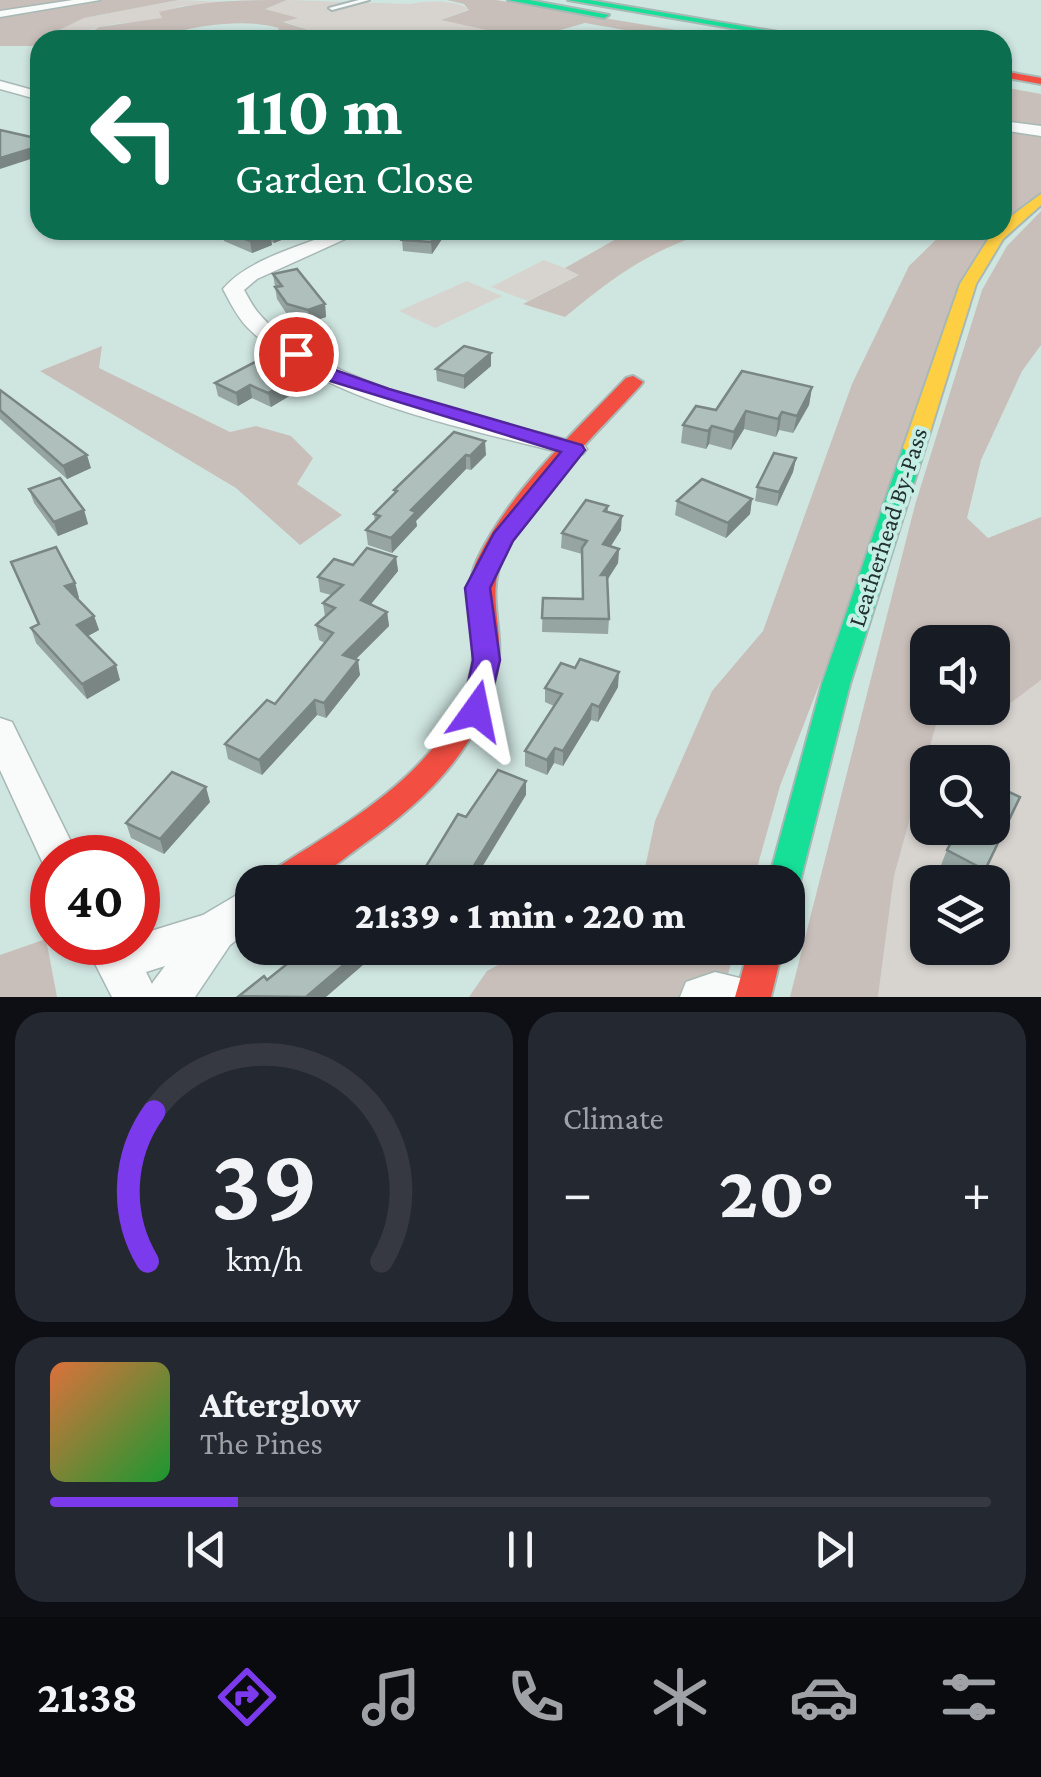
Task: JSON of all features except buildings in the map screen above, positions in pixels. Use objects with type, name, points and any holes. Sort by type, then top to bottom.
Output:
[{"type":"main road","points":[[512,0],[689,30]]},
{"type":"main road","points":[[572,0],[758,30]]},
{"type":"main road","points":[[1012,76],[1041,81]]},
{"type":"main road","points":[[1012,86],[1041,91]]},
{"type":"main road","name":"Leatherhead By-Pass","points":[[1012,223],[1041,198]]},
{"type":"main road","name":"Leatherhead By-Pass","points":[[788,865],[836,684],[968,284],[995,240]]},
{"type":"main road","points":[[306,865],[433,774],[466,727],[476,711],[486,660],[478,588],[502,538],[632,382]]},
{"type":"main road","points":[[753,997],[761,965]]},
{"type":"street","points":[[0,14],[95,0]]},
{"type":"street","points":[[0,85],[30,93]]},
{"type":"street","points":[[1012,127],[1041,131]]},
{"type":"street","points":[[332,240],[250,275],[233,289],[238,305],[260,330],[331,375],[574,450]]},
{"type":"street","points":[[0,732],[49,835]]},
{"type":"street","points":[[119,967],[215,931],[235,916]]},
{"type":"street","points":[[169,997],[215,931]]},
{"type":"street","points":[[702,997],[715,993],[740,997]]},
{"type":"lane","points":[[332,8],[366,0]]},
{"type":"shaded area","points":[[0,0],[178,0],[84,18],[59,30],[30,30],[30,46],[0,46]]},
{"type":"shaded area","points":[[178,0],[230,2],[181,6],[160,13],[163,18],[155,20],[90,30],[57,30],[84,18]]},
{"type":"shaded area","points":[[287,0],[265,9],[298,18],[283,22],[308,30],[278,30],[241,23],[187,30],[95,30],[162,18],[159,12],[192,5]]},
{"type":"shaded area","points":[[288,0],[449,2],[469,9],[444,19],[490,30],[309,30],[282,21],[295,18],[263,8]]},
{"type":"shaded area","points":[[447,0],[496,0],[676,30],[625,30],[585,23],[560,30],[487,30],[441,20],[469,10],[464,4]]},
{"type":"shaded area","points":[[1012,89],[1041,94],[1041,193],[1012,214]]},
{"type":"shaded area","points":[[1041,211],[1041,345],[1022,371],[981,460],[967,518],[988,538],[1041,517],[1041,680],[1010,703],[1010,625],[910,625],[910,725],[936,725],[930,745],[910,745],[910,818],[894,876],[878,997],[790,997],[798,965],[805,965],[805,938],[915,505],[982,290],[1007,246]]},
{"type":"shaded area","points":[[614,240],[688,240],[637,264],[565,317],[523,304],[579,275],[565,268]]},
{"type":"shaded area","points":[[936,240],[991,240],[780,786],[758,865],[646,865],[655,821],[712,691],[763,631],[852,384],[909,266]]},
{"type":"shaded area","points":[[544,260],[580,274],[528,301],[491,287]]},
{"type":"shaded area","points":[[467,281],[502,296],[435,328],[399,311]]},
{"type":"shaded area","points":[[102,346],[99,368],[230,432],[256,426],[291,436],[313,458],[297,484],[342,515],[300,545],[236,488],[40,371]]},
{"type":"shaded area","points":[[1041,631],[1041,997],[878,997],[894,876],[910,818],[910,845],[1010,845],[1010,745],[930,745],[936,725],[1010,725],[1010,680]]},
{"type":"shaded area","points":[[30,945],[30,965],[51,965],[57,997],[0,997],[0,955]]},
{"type":"shaded area","points":[[498,965],[730,965],[722,997],[469,997],[487,971]]},
{"type":"traffic: fast","points":[[512,0],[604,15]]},
{"type":"traffic: fast","points":[[572,0],[758,30]]},
{"type":"traffic: fast","points":[[788,865],[836,684],[914,448]]},
{"type":"traffic: slow","points":[[1012,223],[1041,198]]},
{"type":"traffic: slow","points":[[914,448],[968,284],[995,240]]},
{"type":"traffic: jam","points":[[1012,76],[1041,81]]},
{"type":"traffic: jam","points":[[307,865],[408,793],[458,737],[475,704],[485,666],[482,587],[489,561],[535,489],[633,382]]},
{"type":"traffic: jam","points":[[753,997],[761,965]]},
{"type":"route","points":[[296,354],[331,375],[382,393],[574,450],[502,538],[478,588],[486,660],[476,711]]}]
